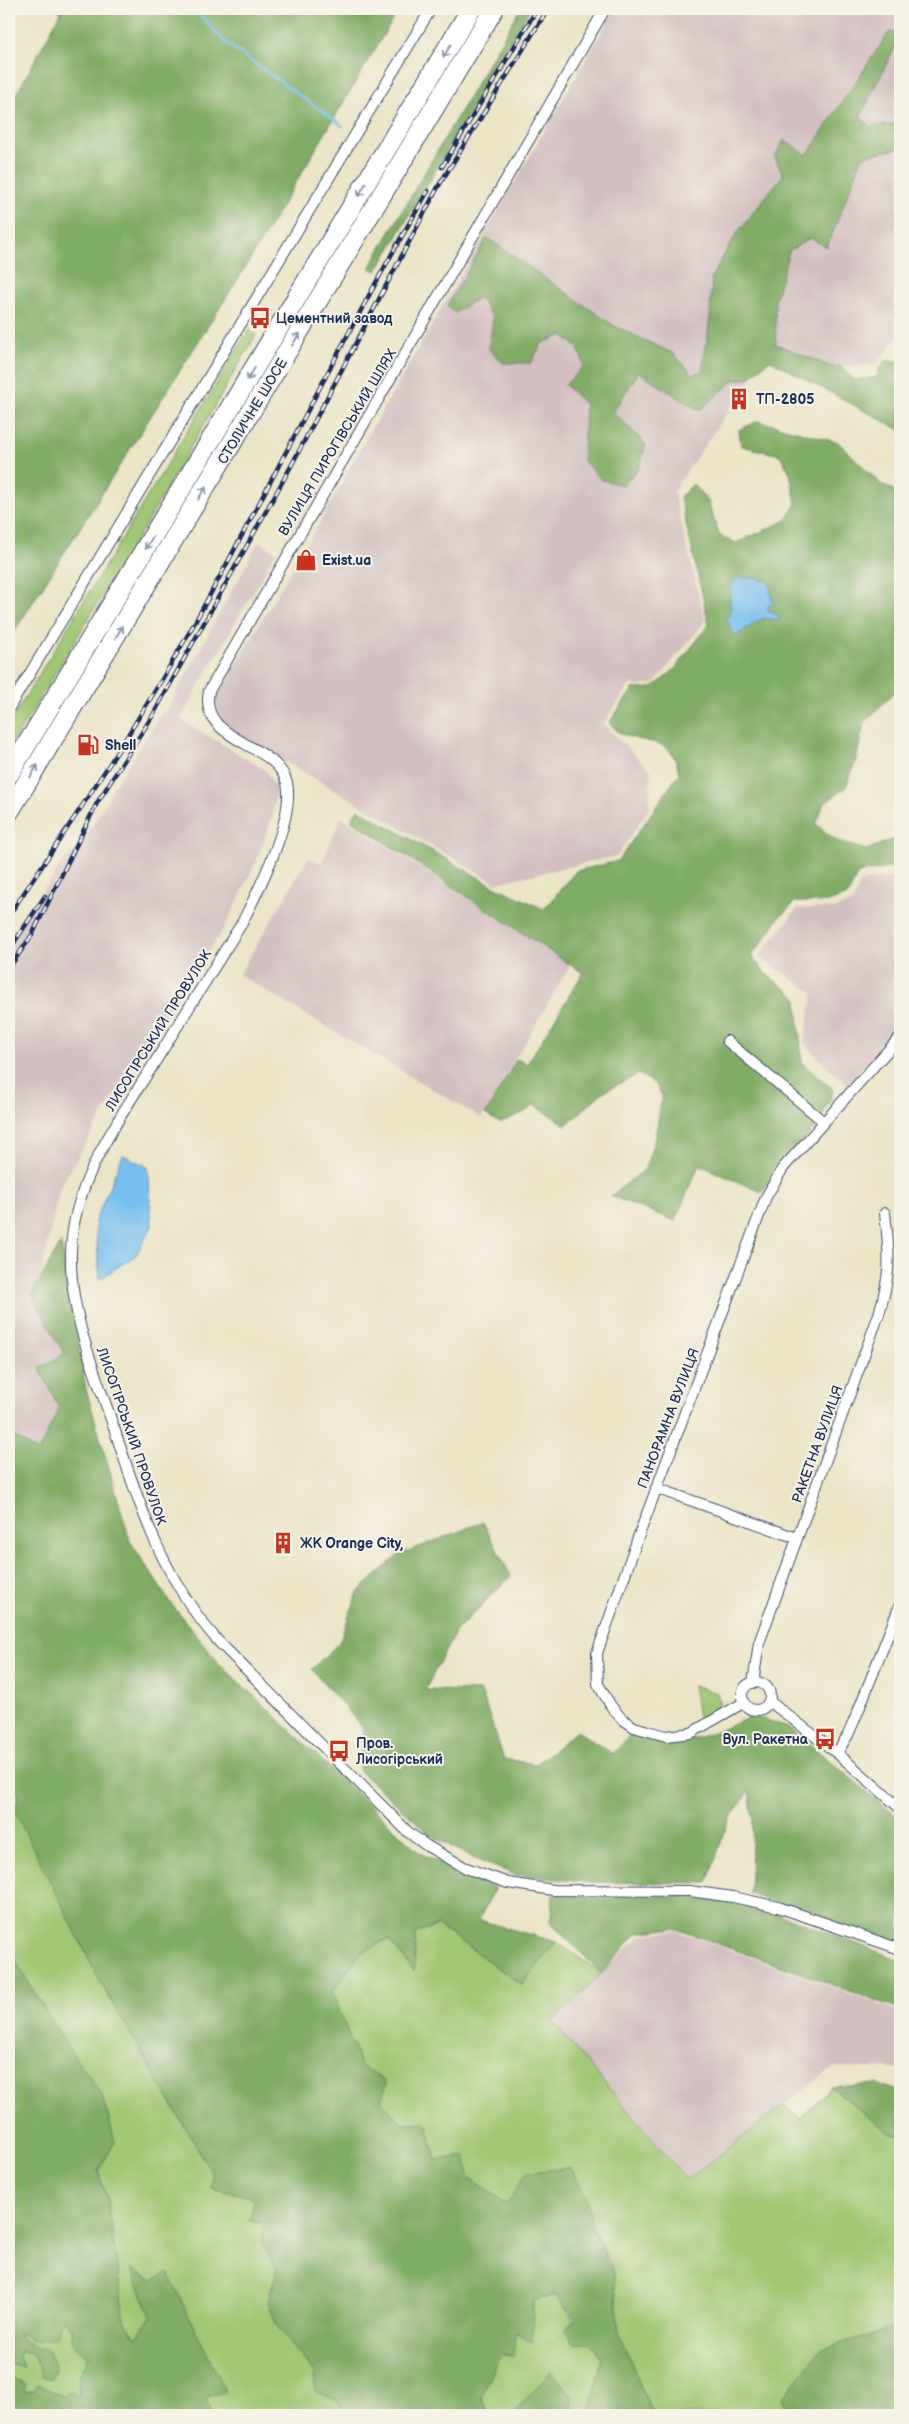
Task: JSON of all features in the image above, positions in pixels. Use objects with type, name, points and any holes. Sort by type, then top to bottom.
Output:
[{"type":"highway","name":"СТОЛИЧНЕ ШОСЕ","points":[[9,774],[471,9]]},
{"type":"highway","name":"СТОЛИЧНЕ ШОСЕ","points":[[9,812],[494,9]]},
{"type":"street","points":[[9,708],[431,9]]},
{"type":"street","name":"ВУЛИЦЯ ПИРОГІВСЬКИЙ ШЛЯХ","points":[[208,710],[207,699],[212,683],[606,9]]},
{"type":"street","name":"ЛИСОГІРСЬКИЙ ПРОВУЛОК","points":[[208,710],[218,726],[278,767],[284,775],[288,790],[286,814],[257,893],[242,923],[113,1129],[98,1157],[80,1199],[75,1216],[71,1252],[73,1288],[80,1323],[137,1500],[164,1564],[202,1623],[222,1646],[408,1832],[446,1858],[486,1876],[530,1887],[576,1891],[689,1892],[733,1897],[778,1907],[900,1949]]},
{"type":"street","name":"ПАНОРАМНА ВУЛИЦЯ","points":[[743,1703],[691,1733],[666,1736],[634,1727],[621,1718],[611,1706],[598,1684],[598,1653],[602,1634],[766,1197],[783,1168],[900,1037]]},
{"type":"street","points":[[727,1041],[824,1122]]},
{"type":"street","name":"РАКЕТНА ВУЛИЦЯ","points":[[753,1682],[759,1643],[888,1285],[889,1248],[885,1213]]},
{"type":"street","points":[[656,1488],[797,1538]]},
{"type":"street","points":[[837,1753],[854,1721],[900,1604]]},
{"type":"street","points":[[753,1682],[765,1686],[769,1692],[769,1701],[765,1707],[759,1710],[752,1710],[743,1703],[743,1690],[753,1682]]},
{"type":"street","points":[[769,1701],[837,1753],[900,1808]]},
{"type":"shaded area","points":[[615,9],[900,9],[900,333],[877,364],[832,367],[775,344],[673,491],[705,621],[654,684],[637,686],[631,683],[603,724],[651,771],[649,809],[617,856],[496,883],[215,721],[216,698],[345,479],[344,477]]},
{"type":"shaded area","points":[[259,541],[276,552],[180,719],[266,771],[276,789],[273,813],[259,856],[227,923],[194,974],[147,1040],[60,1187],[37,1293],[85,1407],[109,1496],[9,1473],[9,940],[70,851],[77,855],[117,782],[163,712],[166,712]]},
{"type":"shaded area","points":[[341,817],[571,964],[481,1118],[239,975],[308,858],[322,863]]},
{"type":"shaded area","points":[[900,870],[900,1021],[847,1086],[804,1043],[813,993],[759,957],[798,908],[834,909],[853,902],[861,882],[892,877]]},
{"type":"shaded area","points":[[674,1930],[898,2011],[895,2020],[900,2021],[900,2069],[834,2067],[687,2180],[551,2021],[640,1936]]},
{"type":"green space","points":[[57,9],[399,9],[245,268],[9,640],[9,108],[61,12]]},
{"type":"green space","points":[[520,9],[530,9],[377,271],[369,268]]},
{"type":"green space","points":[[889,32],[900,33],[900,37],[860,117],[871,126],[900,124],[900,148],[863,156],[827,247],[810,238],[789,251],[775,301],[776,344],[832,367],[841,366],[854,380],[877,377],[879,369],[885,361],[900,361],[900,430],[770,360],[749,378],[734,380],[699,411],[639,372],[613,412],[646,444],[639,468],[623,485],[602,480],[583,461],[585,404],[565,385],[584,366],[578,348],[563,335],[542,343],[531,363],[503,363],[489,349],[493,318],[479,297],[455,313],[447,306],[487,238],[613,325],[674,354],[692,374],[702,371],[710,318],[712,276],[737,233],[783,175],[775,157],[784,140],[807,155]]},
{"type":"green space","points":[[249,330],[256,335],[146,524],[9,749],[9,724]]},
{"type":"green space","points":[[758,421],[838,442],[881,484],[900,493],[900,687],[864,723],[856,761],[846,787],[824,804],[816,824],[837,841],[866,850],[894,839],[900,839],[900,862],[893,867],[858,873],[848,895],[828,902],[795,902],[778,919],[752,956],[764,972],[797,998],[802,1063],[833,1089],[830,1101],[804,1142],[762,1192],[699,1165],[675,1221],[611,1196],[645,1169],[655,1138],[662,1096],[655,1084],[639,1074],[603,1092],[566,1125],[534,1105],[525,1112],[500,1123],[485,1114],[517,1059],[527,1064],[583,973],[351,820],[358,809],[492,885],[544,909],[576,871],[618,861],[679,774],[672,753],[667,748],[660,744],[624,735],[609,723],[633,689],[652,688],[673,671],[709,625],[680,497],[693,484],[708,501],[719,535],[736,543],[785,521],[796,504],[790,473],[780,455],[741,446],[739,430]]},
{"type":"green space","points":[[61,1242],[86,1389],[130,1541],[169,1601],[218,1662],[420,1853],[495,1888],[479,1920],[556,1942],[522,1985],[438,1925],[416,1933],[414,1971],[388,1939],[361,1953],[332,1992],[361,2066],[386,2082],[381,2102],[403,2124],[426,2122],[436,2160],[466,2156],[468,2176],[507,2204],[527,2172],[571,2168],[587,2198],[592,2227],[614,2273],[619,2334],[653,2415],[590,2415],[602,2358],[590,2343],[573,2344],[565,2329],[576,2320],[555,2295],[533,2301],[532,2342],[516,2332],[513,2356],[501,2355],[481,2397],[490,2415],[348,2415],[338,2401],[316,2392],[314,2373],[277,2325],[268,2302],[277,2270],[261,2244],[265,2224],[249,2221],[255,2198],[211,2188],[213,2175],[103,1987],[15,1812],[19,1793],[9,1781],[9,1433],[38,1452],[59,1408],[40,1368],[64,1354],[32,1294]]},
{"type":"green space","points":[[483,1522],[511,1576],[456,1631],[425,1690],[481,1691],[504,1759],[536,1764],[577,1731],[613,1754],[634,1730],[678,1743],[711,1734],[753,1716],[789,1727],[900,1819],[900,1946],[750,1894],[753,1820],[749,1791],[729,1820],[707,1883],[585,1882],[516,1875],[477,1860],[433,1837],[359,1771],[363,1728],[312,1669],[339,1643],[358,1592],[398,1555]]},
{"type":"green space","points":[[693,1685],[717,1693],[721,1711],[699,1723]]},
{"type":"green space","points":[[9,1781],[19,1793],[16,1812],[103,1987],[213,2175],[211,2187],[256,2198],[265,2224],[261,2244],[277,2270],[268,2302],[277,2325],[314,2373],[316,2392],[338,2401],[348,2415],[209,2415],[211,2411],[205,2398],[224,2391],[152,2280],[132,2269],[151,2316],[137,2338],[124,2320],[108,2202],[98,2171],[115,2142],[102,2095],[65,2043],[9,1950]]},
{"type":"green space","points":[[553,1895],[689,1896],[765,1909],[900,1960],[900,2009],[674,1928],[637,1933],[602,1973],[550,1923]]},
{"type":"green space","points":[[438,1925],[522,1985],[556,1942],[602,1973],[552,2021],[687,2180],[784,2105],[800,2119],[831,2087],[900,2140],[900,2326],[822,2349],[783,2397],[790,2415],[653,2415],[619,2334],[614,2273],[592,2227],[587,2198],[507,2204],[468,2176],[436,2160],[426,2122],[403,2124],[381,2102],[386,2082],[361,2066],[332,1992],[361,1953],[388,1939],[414,1971],[415,1933]]},
{"type":"green space","points":[[9,1950],[65,2043],[102,2095],[115,2142],[98,2171],[108,2202],[124,2320],[137,2338],[151,2316],[131,2269],[152,2280],[168,2273],[225,2391],[205,2398],[212,2411],[209,2415],[9,2415],[9,2378],[24,2384],[25,2392],[35,2390],[38,2384],[65,2397],[69,2392],[79,2396],[79,2377],[89,2357],[76,2348],[71,2337],[73,2331],[64,2319],[59,2325],[56,2338],[31,2341],[24,2334],[18,2335],[33,2347],[47,2349],[55,2368],[52,2379],[43,2377],[32,2353],[21,2351],[19,2357],[23,2368],[9,2364]]},
{"type":"green space","points":[[876,2084],[900,2091],[900,2137],[888,2132],[831,2087]]},
{"type":"green space","points":[[555,2295],[602,2358],[590,2415],[573,2415],[572,2396],[551,2372],[517,2410],[515,2415],[490,2415],[481,2397],[501,2355],[516,2332],[532,2342],[533,2301]]},
{"type":"green space","points":[[64,2318],[90,2357],[79,2377],[79,2396],[65,2397],[38,2384],[35,2390],[24,2392],[23,2384],[9,2378],[9,2364],[23,2368],[19,2357],[21,2350],[33,2353],[43,2377],[33,2347],[17,2335],[59,2325]]},
{"type":"green space","points":[[900,2326],[900,2415],[790,2415],[783,2397],[822,2349]]},
{"type":"green space","points":[[551,2371],[572,2396],[573,2415],[515,2415],[517,2410]]},
{"type":"water","points":[[737,578],[768,580],[773,603],[768,606],[768,610],[780,617],[779,620],[763,618],[735,636],[727,620],[731,614],[730,591]]},
{"type":"water","points":[[123,1155],[148,1167],[152,1226],[136,1255],[100,1279],[95,1221]]},
{"type":"waterway","points":[[194,9],[226,43],[343,126]]},
{"type":"railway","points":[[442,167],[537,9]]},
{"type":"railway","points":[[9,968],[32,935],[97,803],[153,715],[290,468],[438,187],[548,9]]},
{"type":"railway","points":[[9,915],[61,838],[160,683],[234,551],[343,344],[428,191]]},
{"type":"railway","points":[[9,950],[45,896]]},
{"type":"place","name":"Цементний завод","points":[[260,318]]},
{"type":"place","name":"ТП-2805","points":[[739,399]]},
{"type":"place","name":"Exist.ua","points":[[306,560]]},
{"type":"place","name":"Shell","points":[[88,745]]},
{"type":"place","name":"ЖК Orange City,","points":[[283,1543]]},
{"type":"place","name":"Вул. Ракетна","points":[[825,1739]]},
{"type":"place","name":"Пров. Лисогірський","points":[[339,1751]]}]
